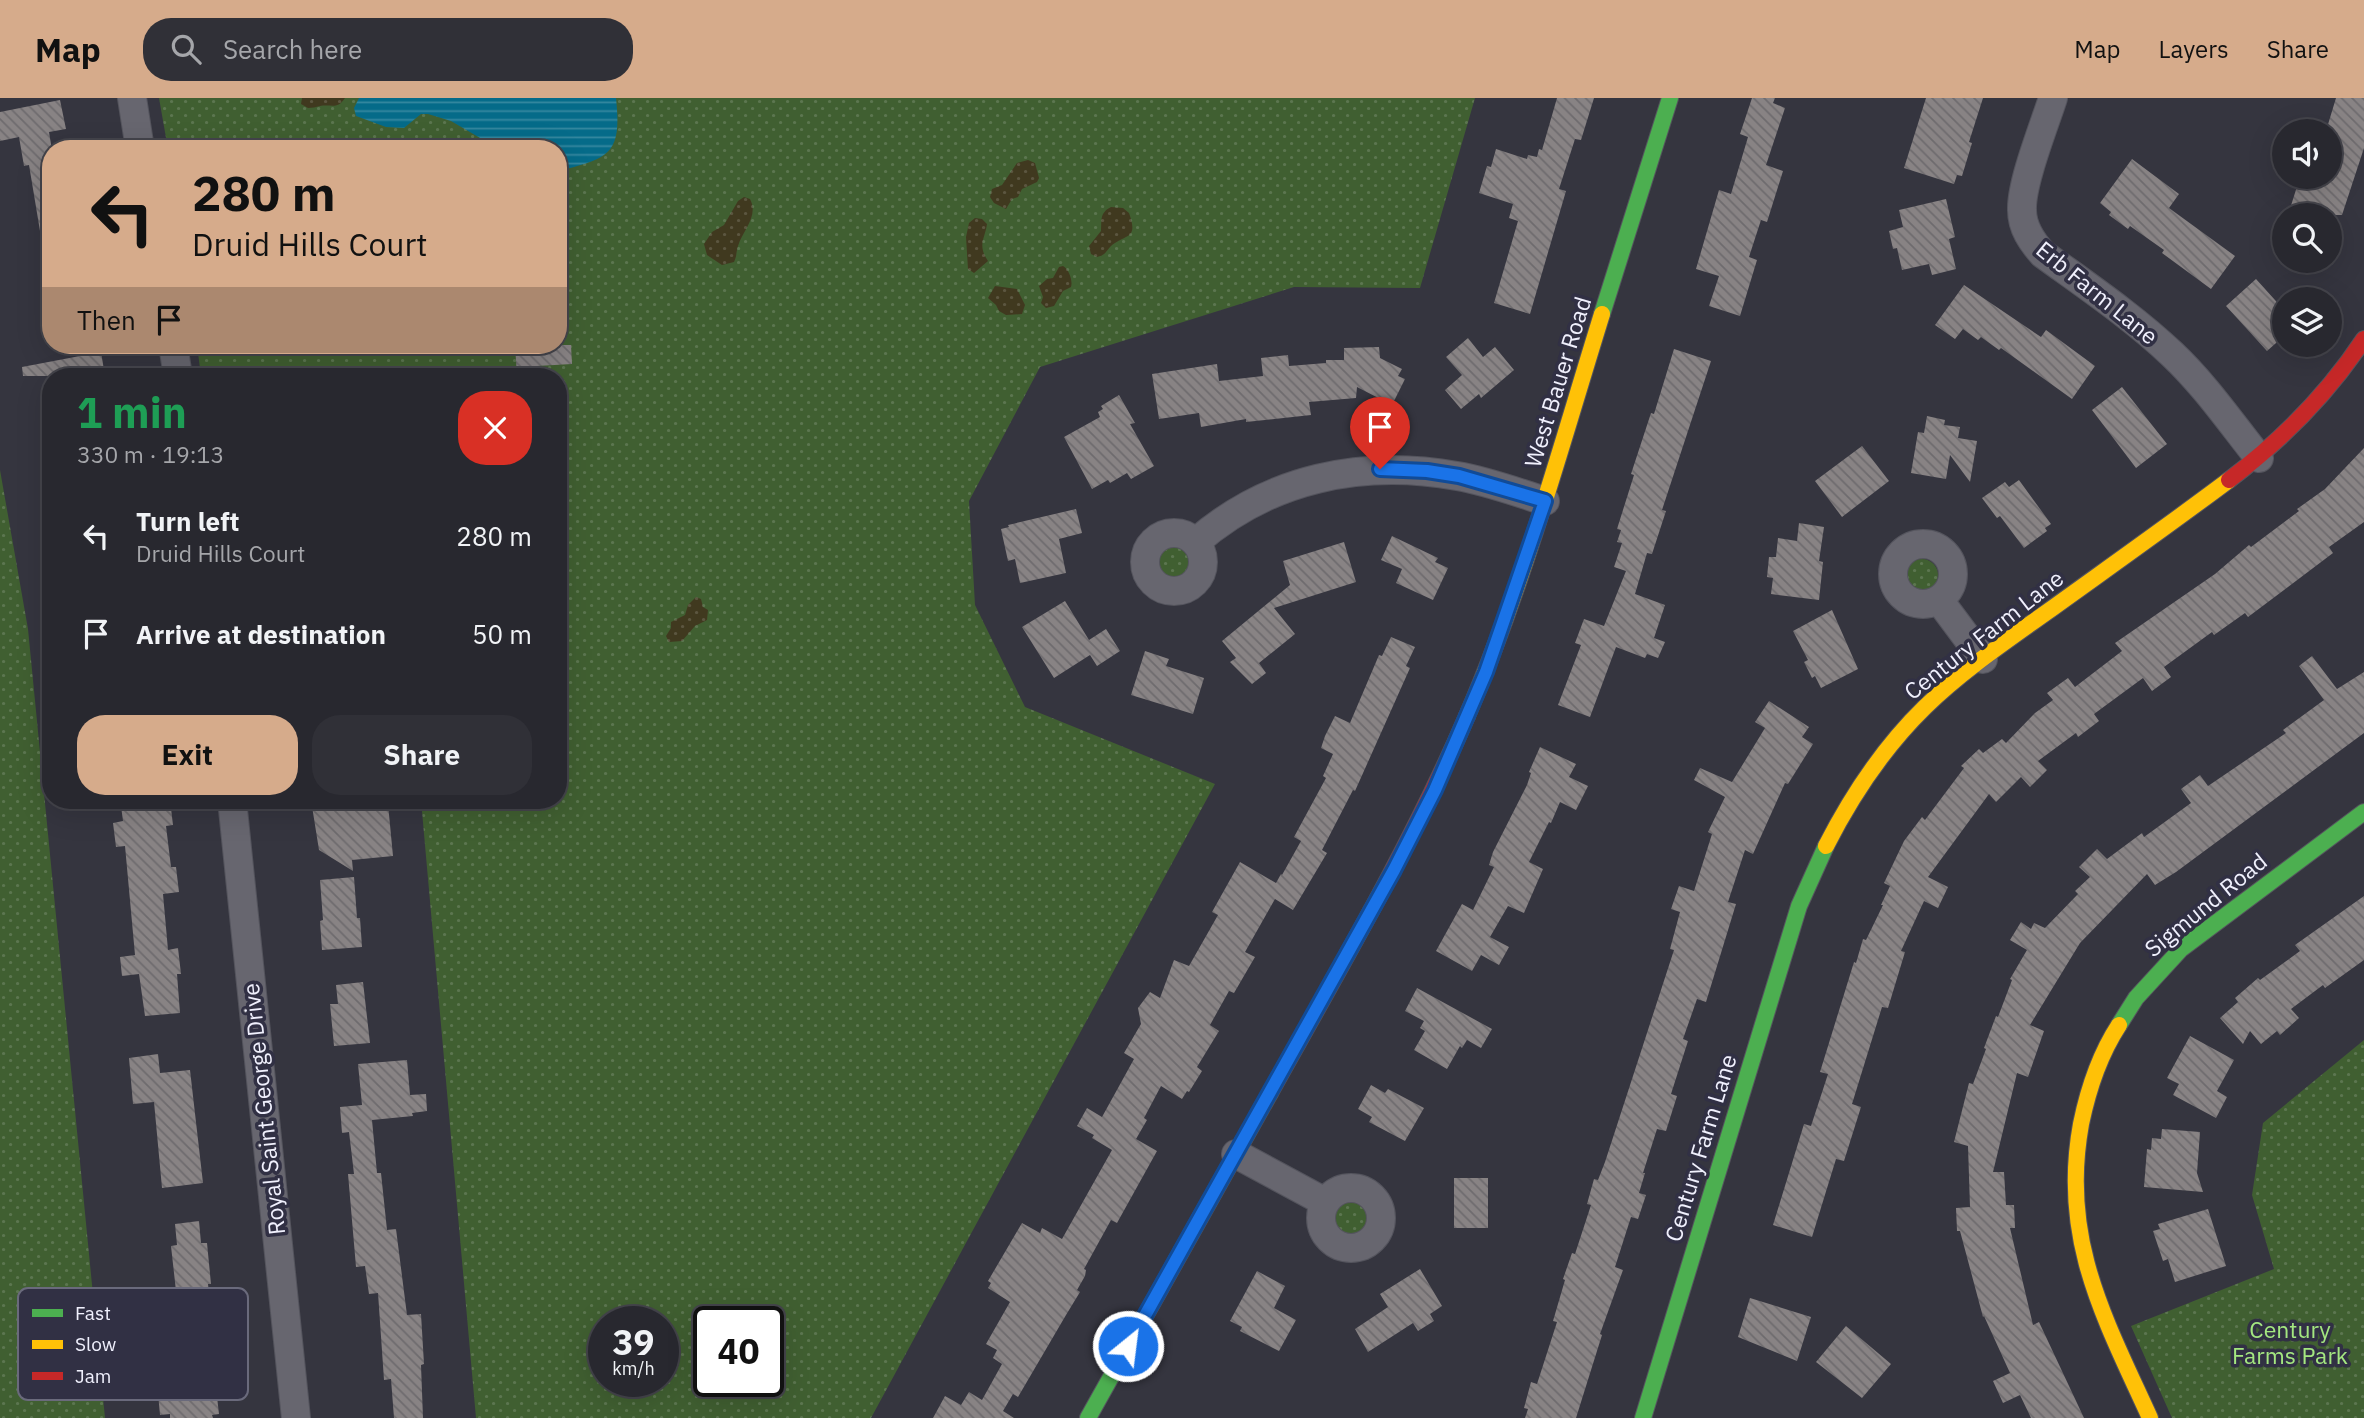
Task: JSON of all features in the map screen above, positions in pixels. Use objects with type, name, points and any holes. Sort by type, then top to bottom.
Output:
[{"type":"street","points":[[132,98],[139,140]]},
{"type":"street","name":"West Bauer Road","points":[[1088,1418],[1394,870],[1435,790],[1486,672],[1545,501],[1670,98]]},
{"type":"street","name":"Erb Farm Lane","points":[[2053,98],[2023,192],[2022,211],[2030,237],[2043,254],[2138,324],[2174,355],[2204,388],[2259,458]]},
{"type":"street","name":"Century Farm Lane","points":[[1651,1416],[1714,1180],[1799,906],[1827,840],[1876,763],[1937,696],[1983,659],[2259,458],[2313,408],[2346,367],[2364,339]]},
{"type":"street","points":[[1196,542],[1230,514],[1263,497],[1307,481],[1356,471],[1427,471],[1459,476],[1545,501]]},
{"type":"street","points":[[1939,600],[1983,659]]},
{"type":"street","name":"Royal Saint George Drive","points":[[233,809],[296,1418]]},
{"type":"street","name":"Sigmund Road","points":[[2150,1418],[2094,1291],[2080,1239],[2076,1212],[2076,1157],[2082,1117],[2093,1078],[2116,1029],[2161,968],[2202,932],[2364,812]]},
{"type":"street","points":[[1236,1154],[1325,1202]]},
{"type":"green space","points":[[159,98],[1475,98],[1420,288],[1294,287],[1040,367],[969,501],[975,605],[1025,707],[1215,784],[871,1418],[476,1418],[422,809],[567,809],[567,368],[200,368],[198,354],[567,354],[567,140],[166,140]]},
{"type":"green space","points":[[0,470],[28,629],[42,772],[42,809],[46,809],[92,1288],[18,1288],[18,1400],[103,1400],[105,1418],[0,1418]]},
{"type":"green space","points":[[1173,547],[1184,552],[1189,563],[1184,574],[1173,579],[1162,574],[1157,563],[1162,552]]},
{"type":"green space","points":[[1922,559],[1933,564],[1938,575],[1933,586],[1922,591],[1911,586],[1906,575],[1911,564]]},
{"type":"green space","name":"Century Farms Park","points":[[2364,1040],[2364,1418],[2172,1418],[2131,1326],[2274,1269],[2252,1195],[2263,1123]]},
{"type":"green space","points":[[1351,1202],[1362,1207],[1367,1218],[1362,1229],[1351,1234],[1340,1229],[1335,1218],[1340,1207]]},
{"type":"sand","points":[[302,98],[345,98],[337,105],[308,108],[301,104]]},
{"type":"sand","points":[[1028,160],[1035,163],[1039,178],[1037,182],[1022,189],[1006,209],[994,203],[990,197],[992,189],[1002,185],[1017,163]]},
{"type":"sand","points":[[744,197],[750,199],[753,211],[734,262],[722,265],[707,255],[704,244],[712,232],[724,225],[738,201]]},
{"type":"sand","points":[[1111,207],[1123,208],[1129,213],[1131,232],[1097,257],[1091,254],[1089,246],[1101,231],[1103,215]]},
{"type":"sand","points":[[975,218],[982,219],[987,224],[982,246],[988,261],[974,273],[968,269],[966,237],[969,223]]},
{"type":"sand","points":[[1063,266],[1070,275],[1071,287],[1063,291],[1054,306],[1046,308],[1041,303],[1043,297],[1039,286],[1047,279],[1053,278],[1059,267]]},
{"type":"sand","points":[[995,286],[1017,289],[1025,305],[1022,314],[1006,315],[999,311],[988,298]]},
{"type":"sand","points":[[696,597],[701,599],[703,607],[708,610],[707,620],[695,626],[682,641],[669,642],[666,636],[671,622],[685,615],[688,605]]},
{"type":"water","points":[[359,98],[616,98],[617,131],[609,151],[601,157],[567,168],[567,140],[484,140],[451,121],[428,114],[421,114],[404,128],[386,127],[356,116],[354,108]]},
{"type":"building","points":[[1557,98],[1594,98],[1581,140],[1575,139],[1559,189],[1566,191],[1530,314],[1494,303],[1518,221],[1509,218],[1513,204],[1479,193],[1487,166],[1491,167],[1496,149],[1527,159],[1528,155],[1537,157],[1539,149],[1542,150]]},
{"type":"building","points":[[1752,98],[1775,98],[1773,103],[1785,108],[1766,165],[1783,171],[1767,222],[1761,220],[1749,257],[1757,260],[1740,316],[1709,306],[1719,276],[1696,269],[1719,190],[1731,194],[1748,137],[1740,134]]},
{"type":"building","points":[[1926,98],[1983,98],[1962,176],[1957,175],[1954,184],[1904,168]]},
{"type":"building","points":[[2336,98],[2364,98],[2364,148],[2342,215],[2342,203],[2292,203],[2296,189],[2342,189],[2342,119],[2330,119]]},
{"type":"building","points":[[60,100],[66,129],[49,132],[50,140],[42,140],[42,237],[29,165],[24,166],[19,137],[0,141],[0,112]]},
{"type":"building","points":[[2132,159],[2179,194],[2169,208],[2235,256],[2211,289],[2162,253],[2164,250],[2109,215],[2111,212],[2100,203]]},
{"type":"building","points":[[1946,199],[1955,237],[1949,239],[1956,269],[1932,275],[1929,264],[1902,270],[1897,248],[1893,249],[1889,231],[1903,227],[1899,210]]},
{"type":"building","points":[[2256,279],[2272,297],[2272,347],[2267,351],[2226,306]]},
{"type":"building","points":[[1964,285],[2041,337],[2046,330],[2095,366],[2072,399],[2001,348],[1999,350],[1981,337],[1978,340],[1963,329],[1955,339],[1935,325]]},
{"type":"building","points":[[1468,338],[1483,357],[1495,347],[1514,370],[1481,398],[1479,394],[1461,409],[1445,390],[1462,375],[1446,357]]},
{"type":"building","points":[[567,345],[571,345],[572,364],[516,368],[516,354],[567,354]]},
{"type":"building","points":[[1379,347],[1380,358],[1402,369],[1398,376],[1405,379],[1392,405],[1357,387],[1356,398],[1309,402],[1311,415],[1246,422],[1246,419],[1201,427],[1199,413],[1159,419],[1152,374],[1217,364],[1219,381],[1263,376],[1261,358],[1288,355],[1289,366],[1326,363],[1326,360],[1344,360],[1344,348]]},
{"type":"building","points":[[1674,349],[1711,361],[1662,510],[1666,511],[1652,554],[1647,553],[1635,594],[1665,605],[1654,638],[1665,642],[1658,658],[1647,654],[1645,658],[1616,647],[1590,717],[1558,705],[1581,645],[1575,643],[1584,619],[1604,626],[1626,571],[1614,567],[1622,543],[1617,542],[1621,530],[1617,529],[1634,475],[1631,474],[1651,413],[1654,414]]},
{"type":"building","points":[[101,354],[104,368],[42,368],[42,376],[23,376],[22,367]]},
{"type":"building","points":[[2122,387],[2167,444],[2136,468],[2092,410]]},
{"type":"building","points":[[1119,395],[1135,423],[1130,424],[1154,466],[1131,479],[1127,473],[1092,489],[1064,437],[1100,417],[1098,412],[1103,409],[1101,406]]},
{"type":"building","points":[[1927,416],[1945,420],[1944,425],[1960,427],[1958,438],[1977,441],[1970,482],[1950,455],[1946,479],[1911,473],[1918,432],[1924,433]]},
{"type":"building","points":[[1862,446],[1889,481],[1842,517],[1815,481]]},
{"type":"building","points":[[2364,448],[2364,522],[2329,547],[2333,553],[2248,617],[2245,613],[2214,635],[2212,632],[2164,667],[2171,677],[2152,691],[2143,678],[2094,714],[2099,721],[2078,737],[2076,733],[2038,761],[2047,770],[2030,787],[2021,777],[1996,802],[1989,794],[1928,877],[1948,887],[1938,908],[1924,901],[1901,951],[1905,952],[1888,1008],[1882,1007],[1852,1104],[1861,1107],[1844,1161],[1836,1159],[1812,1237],[1773,1225],[1804,1124],[1811,1126],[1828,1074],[1820,1072],[1854,962],[1856,963],[1863,939],[1866,940],[1883,905],[1890,886],[1884,883],[1904,841],[1922,817],[1925,820],[1964,768],[1961,766],[1979,749],[1983,753],[2002,739],[2006,743],[2035,713],[2053,700],[2047,693],[2068,678],[2075,687],[2122,651],[2115,643],[2215,574],[2249,545],[2251,547],[2299,511],[2297,509],[2325,489]]},
{"type":"building","points":[[2019,480],[2051,524],[2045,528],[2047,531],[2024,548],[2000,516],[1997,518],[1982,498],[2005,482],[2009,487]]},
{"type":"building","points":[[1076,509],[1082,533],[1059,539],[1066,573],[1020,583],[1015,559],[1008,561],[1001,529]]},
{"type":"building","points":[[1799,523],[1824,527],[1819,561],[1823,562],[1819,600],[1771,594],[1773,578],[1767,577],[1769,557],[1776,557],[1778,538],[1797,541]]},
{"type":"building","points":[[1392,536],[1438,558],[1435,562],[1448,568],[1433,600],[1396,583],[1402,569],[1381,560]]},
{"type":"building","points":[[1344,542],[1356,582],[1274,608],[1295,634],[1259,663],[1266,673],[1252,684],[1230,662],[1236,658],[1222,641],[1290,585],[1283,561]]},
{"type":"building","points":[[1065,601],[1089,640],[1106,629],[1120,651],[1097,666],[1090,655],[1054,678],[1022,627]]},
{"type":"building","points":[[1832,610],[1858,669],[1821,688],[1804,662],[1808,660],[1793,631]]},
{"type":"building","points":[[1391,637],[1415,647],[1406,666],[1410,668],[1355,791],[1353,790],[1322,850],[1327,853],[1293,910],[1275,899],[1245,952],[1255,957],[1234,993],[1229,991],[1210,1025],[1219,1031],[1197,1067],[1202,1071],[1189,1092],[1187,1091],[1182,1099],[1161,1086],[1136,1139],[1157,1151],[1117,1223],[1111,1220],[1084,1269],[1085,1276],[1077,1290],[1080,1292],[1018,1397],[1013,1394],[1003,1411],[1014,1418],[933,1418],[945,1396],[961,1405],[969,1392],[982,1400],[1002,1364],[993,1358],[997,1350],[986,1344],[1010,1302],[988,1288],[991,1283],[988,1281],[1022,1223],[1040,1233],[1042,1228],[1062,1239],[1112,1150],[1092,1138],[1094,1135],[1077,1126],[1087,1108],[1102,1117],[1134,1059],[1124,1053],[1141,1024],[1138,1008],[1150,992],[1160,998],[1174,960],[1189,966],[1218,915],[1212,912],[1240,862],[1276,883],[1282,875],[1301,841],[1294,837],[1326,778],[1323,776],[1333,754],[1321,748],[1325,736],[1335,716],[1350,723],[1379,655],[1382,656]]},
{"type":"building","points":[[1145,651],[1169,659],[1166,666],[1204,678],[1193,714],[1131,695]]},
{"type":"building","points":[[2312,656],[2337,689],[2364,672],[2364,733],[2176,872],[2155,885],[2147,874],[2080,943],[2030,1025],[2044,1031],[2028,1077],[2017,1073],[1993,1172],[2004,1172],[2006,1205],[2014,1205],[2015,1228],[2010,1228],[2033,1325],[2039,1322],[2084,1418],[2031,1418],[2020,1395],[2003,1403],[1993,1381],[2010,1373],[1983,1317],[1960,1231],[1957,1231],[1956,1208],[1970,1207],[1968,1146],[1954,1142],[1969,1083],[1973,1084],[1996,1016],[1998,1017],[2012,980],[2010,979],[2027,950],[2010,940],[2021,922],[2031,929],[2034,923],[2045,928],[2078,894],[2075,891],[2090,877],[2079,867],[2097,849],[2107,859],[2142,833],[2144,837],[2191,803],[2181,789],[2200,775],[2208,786],[2286,733],[2283,730],[2324,700],[2299,666]]},
{"type":"building","points":[[1769,701],[1809,727],[1802,737],[1813,744],[1788,784],[1785,783],[1753,854],[1745,850],[1728,902],[1736,904],[1706,1002],[1697,999],[1683,1039],[1688,1041],[1671,1094],[1677,1096],[1666,1131],[1657,1129],[1643,1173],[1639,1193],[1646,1195],[1638,1219],[1631,1217],[1615,1267],[1623,1270],[1600,1334],[1602,1335],[1576,1418],[1525,1418],[1528,1409],[1524,1408],[1531,1382],[1537,1384],[1557,1322],[1553,1321],[1565,1280],[1563,1279],[1572,1253],[1575,1254],[1591,1205],[1587,1204],[1594,1179],[1598,1180],[1605,1162],[1674,950],[1670,949],[1680,912],[1671,909],[1679,886],[1694,891],[1712,834],[1708,832],[1725,797],[1694,780],[1700,768],[1732,782],[1765,728],[1755,722]]},
{"type":"building","points":[[1540,747],[1576,764],[1569,777],[1588,786],[1576,810],[1560,802],[1551,823],[1549,822],[1529,862],[1543,869],[1524,913],[1508,906],[1490,937],[1509,947],[1499,965],[1481,955],[1472,971],[1436,951],[1462,904],[1473,910],[1494,867],[1489,865],[1493,852],[1527,785],[1531,773],[1529,772]]},
{"type":"building","points":[[121,809],[171,809],[173,825],[166,826],[171,867],[176,867],[179,892],[163,894],[168,950],[178,948],[181,974],[177,974],[180,1013],[145,1016],[139,974],[122,976],[120,957],[135,955],[125,846],[116,847],[113,823],[123,821]]},
{"type":"building","points":[[312,809],[388,809],[393,856],[352,860],[353,871],[319,850]]},
{"type":"building","points":[[354,877],[362,947],[322,950],[320,880]]},
{"type":"building","points":[[2364,896],[2364,960],[2291,1009],[2299,1018],[2280,1035],[2277,1031],[2261,1044],[2250,1031],[2243,1044],[2220,1018],[2238,1002],[2235,998],[2258,978],[2260,980],[2300,951],[2295,945]]},
{"type":"building","points":[[363,982],[370,1043],[334,1046],[330,1004],[338,1004],[336,985]]},
{"type":"building","points":[[1417,988],[1492,1029],[1481,1048],[1467,1040],[1462,1048],[1460,1046],[1447,1069],[1414,1050],[1425,1031],[1420,1028],[1424,1021],[1405,1011]]},
{"type":"building","points":[[2190,1036],[2234,1060],[2217,1091],[2227,1097],[2216,1118],[2173,1095],[2179,1084],[2167,1078]]},
{"type":"building","points":[[158,1054],[160,1073],[190,1070],[203,1183],[162,1188],[154,1102],[133,1104],[129,1058]]},
{"type":"building","points":[[407,1060],[410,1095],[426,1094],[427,1111],[412,1113],[413,1116],[372,1120],[377,1173],[381,1173],[387,1230],[396,1229],[407,1315],[421,1314],[423,1418],[394,1418],[391,1379],[384,1380],[378,1293],[369,1294],[365,1266],[356,1267],[348,1174],[354,1174],[349,1132],[342,1133],[340,1107],[362,1105],[358,1064]]},
{"type":"building","points":[[1371,1085],[1385,1093],[1388,1089],[1424,1108],[1405,1141],[1369,1122],[1372,1117],[1358,1109]]},
{"type":"building","points":[[2162,1129],[2200,1132],[2197,1173],[2203,1192],[2144,1187],[2147,1149],[2151,1150],[2152,1138],[2161,1139]]},
{"type":"building","points":[[1454,1178],[1488,1178],[1488,1228],[1454,1228]]},
{"type":"building","points":[[2208,1209],[2226,1266],[2175,1282],[2168,1259],[2163,1261],[2153,1231],[2160,1229],[2158,1224]]},
{"type":"building","points":[[199,1221],[201,1243],[207,1243],[211,1284],[208,1284],[208,1288],[176,1288],[171,1246],[177,1245],[175,1224]]},
{"type":"building","points":[[1420,1269],[1442,1306],[1430,1314],[1434,1321],[1418,1331],[1413,1323],[1368,1352],[1355,1329],[1388,1307],[1380,1294]]},
{"type":"building","points":[[1257,1271],[1285,1286],[1274,1308],[1296,1320],[1279,1351],[1240,1331],[1242,1327],[1230,1321]]},
{"type":"building","points":[[1750,1298],[1811,1317],[1797,1361],[1738,1337]]},
{"type":"building","points":[[1846,1326],[1891,1364],[1862,1398],[1816,1362]]},
{"type":"building","points":[[159,1400],[217,1400],[219,1414],[212,1415],[213,1418],[170,1418],[170,1414],[160,1415]]},
{"type":"traffic: fast","points":[[1602,314],[1670,98]]},
{"type":"traffic: fast","points":[[2119,1025],[2136,998],[2181,949],[2364,812]]},
{"type":"traffic: fast","points":[[1643,1418],[1799,906],[1826,846]]},
{"type":"traffic: fast","points":[[1088,1418],[1270,1093]]},
{"type":"traffic: slow","points":[[1467,716],[1523,567],[1602,314]]},
{"type":"traffic: slow","points":[[1826,846],[1858,790],[1883,755],[1910,722],[1939,694],[2000,646],[2229,480]]},
{"type":"traffic: slow","points":[[2119,1025],[2100,1060],[2084,1111],[2076,1166],[2076,1204],[2081,1241],[2102,1311],[2150,1418]]},
{"type":"traffic: jam","points":[[2229,480],[2302,416],[2335,379],[2364,339]]},
{"type":"traffic: jam","points":[[1270,1093],[1398,860],[1467,716]]},
{"type":"route","points":[[1128,1346],[1394,870],[1435,790],[1486,672],[1545,501],[1459,476],[1427,471],[1380,469]]}]
